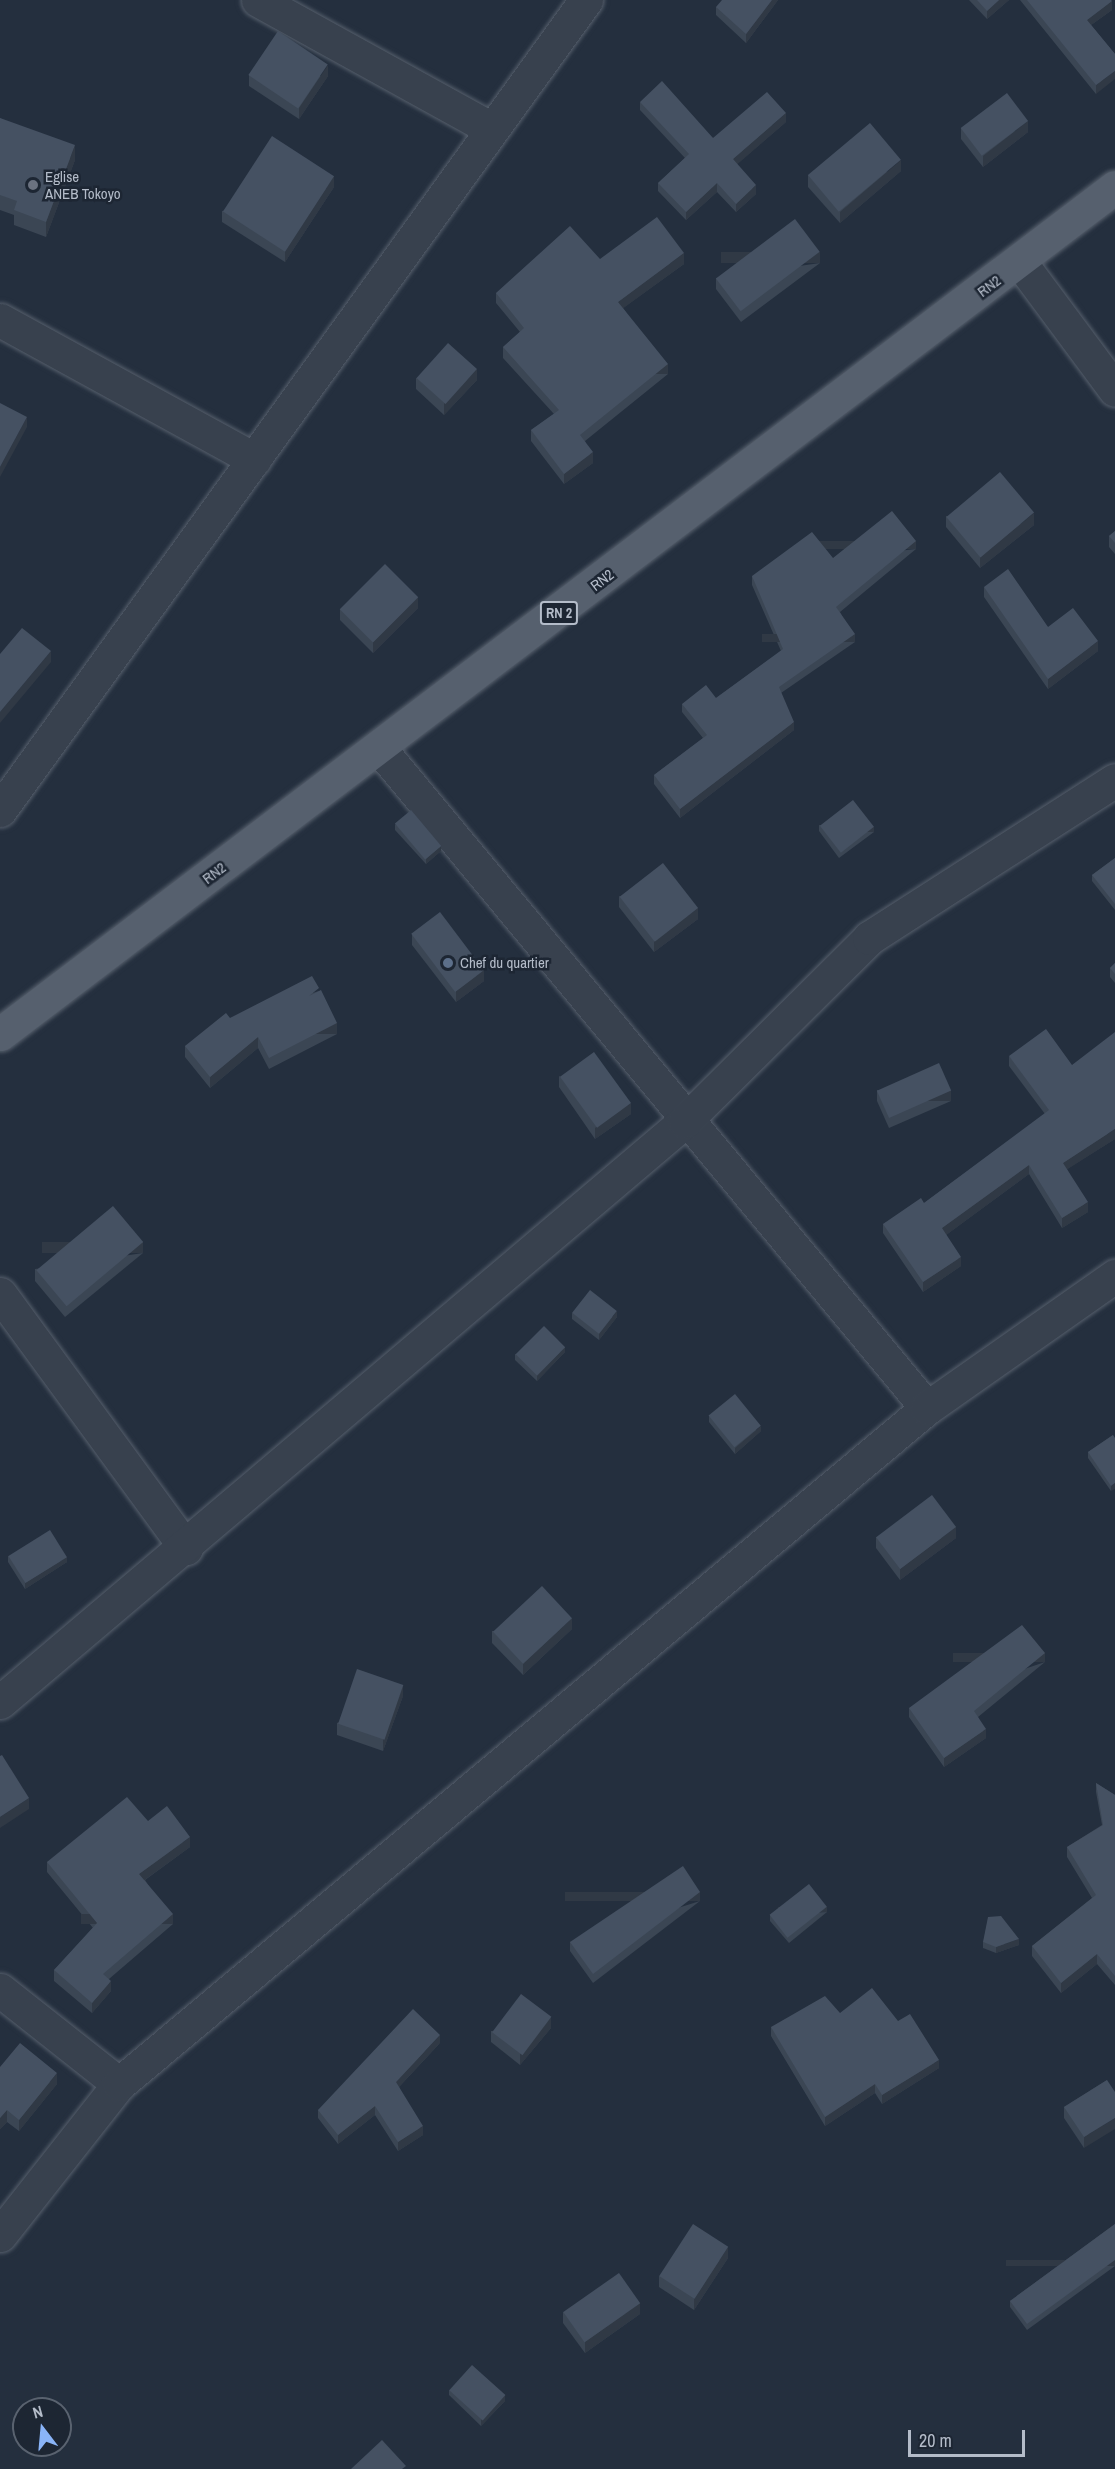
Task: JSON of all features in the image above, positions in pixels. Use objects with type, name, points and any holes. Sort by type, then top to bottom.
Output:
[{"type":"main road","name":"RN2","points":[[0,1034],[380,749],[1020,262],[1115,187]]},
{"type":"street","points":[[258,0],[492,129]]},
{"type":"street","points":[[0,810],[586,0]]},
{"type":"street","points":[[1020,262],[1115,390]]},
{"type":"street","points":[[0,320],[254,459]]},
{"type":"street","points":[[380,749],[685,1121],[927,1407]]},
{"type":"street","points":[[0,1702],[186,1548],[685,1121],[869,938],[1115,780]]},
{"type":"street","points":[[0,2235],[119,2084],[927,1407],[1115,1276]]},
{"type":"street","points":[[0,1294],[186,1548]]},
{"type":"street","points":[[0,1990],[119,2084]]},
{"type":"building","points":[[722,0],[772,0],[746,34],[716,7]]},
{"type":"building","points":[[977,0],[999,0],[987,11]]},
{"type":"building","points":[[1027,0],[1111,0],[1087,20],[1115,54],[1115,71],[1096,85]]},
{"type":"building","points":[[278,31],[328,65],[298,108],[248,75]]},
{"type":"building","points":[[662,81],[713,138],[767,92],[786,113],[733,159],[756,185],[736,204],[717,183],[686,212],[658,183],[689,154],[640,102]]},
{"type":"building","points":[[1007,93],[1028,121],[982,156],[961,128]]},
{"type":"building","name":"Eglise ANEB Tokoyo","points":[[0,118],[75,145],[46,222],[14,210],[17,201],[0,195]]},
{"type":"building","points":[[870,123],[901,160],[839,212],[808,175]]},
{"type":"building","points":[[272,136],[334,176],[285,252],[223,211]]},
{"type":"building","points":[[657,217],[684,253],[618,302],[668,364],[580,435],[593,452],[564,474],[531,430],[559,410],[503,347],[524,328],[496,293],[570,226],[600,259]]},
{"type":"building","points":[[795,219],[820,252],[741,311],[716,279]]},
{"type":"building","points":[[448,343],[477,369],[446,404],[417,378]]},
{"type":"building","points":[[0,403],[27,417],[0,467]]},
{"type":"building","points":[[1000,472],[1034,513],[980,558],[946,517]]},
{"type":"building","points":[[892,511],[916,541],[836,607],[855,634],[779,687],[794,722],[680,809],[654,775],[707,735],[682,704],[706,685],[716,698],[783,649],[752,576],[812,532],[833,558]]},
{"type":"building","points":[[1115,531],[1115,543],[1109,536]]},
{"type":"building","points":[[385,564],[418,597],[373,642],[340,609]]},
{"type":"building","points":[[1008,569],[1048,627],[1073,608],[1098,641],[1048,679],[984,587]]},
{"type":"building","points":[[22,628],[51,651],[0,712],[0,654]]},
{"type":"building","points":[[853,800],[874,827],[841,853],[820,826]]},
{"type":"building","points":[[411,810],[441,846],[425,860],[395,823]]},
{"type":"building","points":[[1115,858],[1115,904],[1092,875]]},
{"type":"building","points":[[663,863],[698,908],[655,942],[620,897]]},
{"type":"building","name":"Chef du quartier","points":[[440,912],[484,970],[455,992],[411,934]]},
{"type":"building","points":[[1115,963],[1115,974],[1110,968]]},
{"type":"building","points":[[312,976],[319,988],[309,996],[321,990],[337,1023],[269,1058],[258,1037],[210,1077],[185,1046],[226,1013],[230,1018]]},
{"type":"building","points":[[1046,1029],[1072,1065],[1115,1032],[1115,1129],[1063,1163],[1088,1202],[1062,1218],[1029,1165],[942,1228],[961,1257],[923,1282],[883,1224],[921,1198],[924,1203],[1049,1110],[1009,1056]]},
{"type":"building","points":[[594,1052],[631,1103],[597,1128],[560,1077]]},
{"type":"building","points":[[939,1063],[951,1090],[889,1118],[877,1091]]},
{"type":"building","points":[[113,1206],[143,1242],[67,1306],[36,1270]]},
{"type":"building","points":[[590,1290],[617,1311],[599,1334],[572,1313]]},
{"type":"building","points":[[544,1326],[565,1347],[537,1375],[516,1354]]},
{"type":"building","points":[[735,1394],[761,1426],[734,1447],[709,1415]]},
{"type":"building","points":[[1113,1435],[1115,1438],[1115,1483],[1111,1486],[1088,1452]]},
{"type":"building","points":[[932,1495],[956,1527],[900,1569],[876,1537]]},
{"type":"building","points":[[50,1530],[67,1557],[25,1583],[8,1556]]},
{"type":"building","points":[[542,1586],[572,1618],[523,1664],[493,1632]]},
{"type":"building","points":[[1022,1625],[1045,1653],[974,1711],[986,1729],[944,1758],[909,1708]]},
{"type":"building","points":[[357,1669],[403,1685],[384,1740],[338,1724]]},
{"type":"building","points":[[2,1755],[29,1798],[0,1817],[0,1756]]},
{"type":"building","points":[[1096,1783],[1115,1795],[1115,1976],[1097,1954],[1061,1983],[1032,1946],[1096,1895],[1067,1847],[1103,1825]]},
{"type":"building","points":[[127,1797],[148,1821],[167,1806],[190,1837],[139,1874],[173,1914],[103,1974],[111,1981],[92,2003],[54,1970],[97,1923],[47,1862]]},
{"type":"building","points":[[683,1866],[700,1892],[593,1974],[570,1942]]},
{"type":"building","points":[[809,1884],[827,1907],[787,1938],[770,1915]]},
{"type":"building","points":[[1001,1916],[1019,1939],[996,1947],[983,1942],[988,1917]]},
{"type":"building","points":[[872,1988],[898,2021],[910,2014],[939,2060],[882,2095],[875,2084],[825,2117],[771,2027],[825,1996],[840,2013]]},
{"type":"building","points":[[521,1994],[551,2017],[522,2055],[492,2032]]},
{"type":"building","points":[[413,2009],[440,2035],[396,2082],[423,2126],[398,2142],[375,2106],[338,2135],[318,2110]]},
{"type":"building","points":[[20,2043],[57,2073],[19,2120],[7,2110],[0,2118],[0,2067]]},
{"type":"building","points":[[1107,2080],[1115,2092],[1115,2118],[1084,2137],[1064,2107]]},
{"type":"building","points":[[693,2224],[728,2247],[694,2299],[659,2276]]},
{"type":"building","points":[[1115,2224],[1115,2260],[1027,2324],[1010,2301]]},
{"type":"building","points":[[619,2273],[640,2303],[585,2342],[563,2312]]},
{"type":"building","points":[[472,2365],[505,2395],[483,2420],[449,2390]]},
{"type":"building","points":[[382,2440],[406,2466],[402,2469],[351,2469]]},
{"type":"place","name":"Eglise ANEB Tokoyo","points":[[33,185]]},
{"type":"place","name":"Chef du quartier","points":[[448,963]]}]
